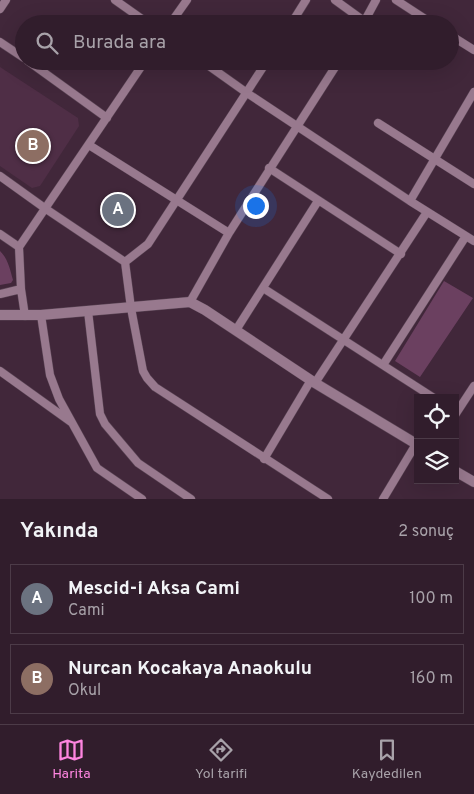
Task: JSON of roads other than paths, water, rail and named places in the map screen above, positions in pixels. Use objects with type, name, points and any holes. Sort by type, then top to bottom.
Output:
[{"type":"street","points":[[0,9],[6,0]]},
{"type":"street","points":[[115,0],[136,15]]},
{"type":"street","points":[[176,15],[187,0]]},
{"type":"street","points":[[297,15],[306,0]]},
{"type":"street","points":[[335,0],[355,15]]},
{"type":"street","points":[[368,15],[376,0]]},
{"type":"street","points":[[396,0],[419,15]]},
{"type":"street","points":[[459,41],[474,50]]},
{"type":"street","points":[[0,42],[15,52]]},
{"type":"street","points":[[40,70],[107,118]]},
{"type":"street","points":[[25,316],[21,289],[19,247],[139,70]]},
{"type":"street","points":[[215,70],[410,202],[474,241]]},
{"type":"street","points":[[125,262],[148,244],[261,70]]},
{"type":"street","points":[[190,302],[269,168],[333,70]]},
{"type":"street","points":[[410,202],[474,92]]},
{"type":"street","points":[[378,124],[474,184]]},
{"type":"street","points":[[88,145],[229,233]]},
{"type":"street","points":[[269,168],[401,254]]},
{"type":"street","points":[[0,176],[125,262],[131,308],[143,371],[156,388],[328,499]]},
{"type":"street","points":[[236,330],[318,201]]},
{"type":"street","points":[[264,459],[313,381],[343,340],[427,212]]},
{"type":"street","points":[[0,234],[19,247]]},
{"type":"street","points":[[383,365],[466,236]]},
{"type":"street","points":[[263,288],[428,394]]},
{"type":"street","points":[[0,294],[21,289]]},
{"type":"street","points":[[0,315],[41,315],[190,302],[414,443]]},
{"type":"street","points":[[88,311],[100,414],[105,424],[138,463],[191,499]]},
{"type":"street","points":[[41,315],[50,376],[60,399],[97,468],[142,499]]},
{"type":"street","points":[[0,371],[74,424]]},
{"type":"street","points":[[459,409],[474,386]]},
{"type":"street","points":[[383,499],[414,450]]},
{"type":"street","points":[[459,473],[474,482]]},
{"type":"place","name":"Nurcan Kocakaya Anaokulu","points":[[33,146]]},
{"type":"place","name":"Mescid-i Aksa Cami","points":[[118,210]]}]
